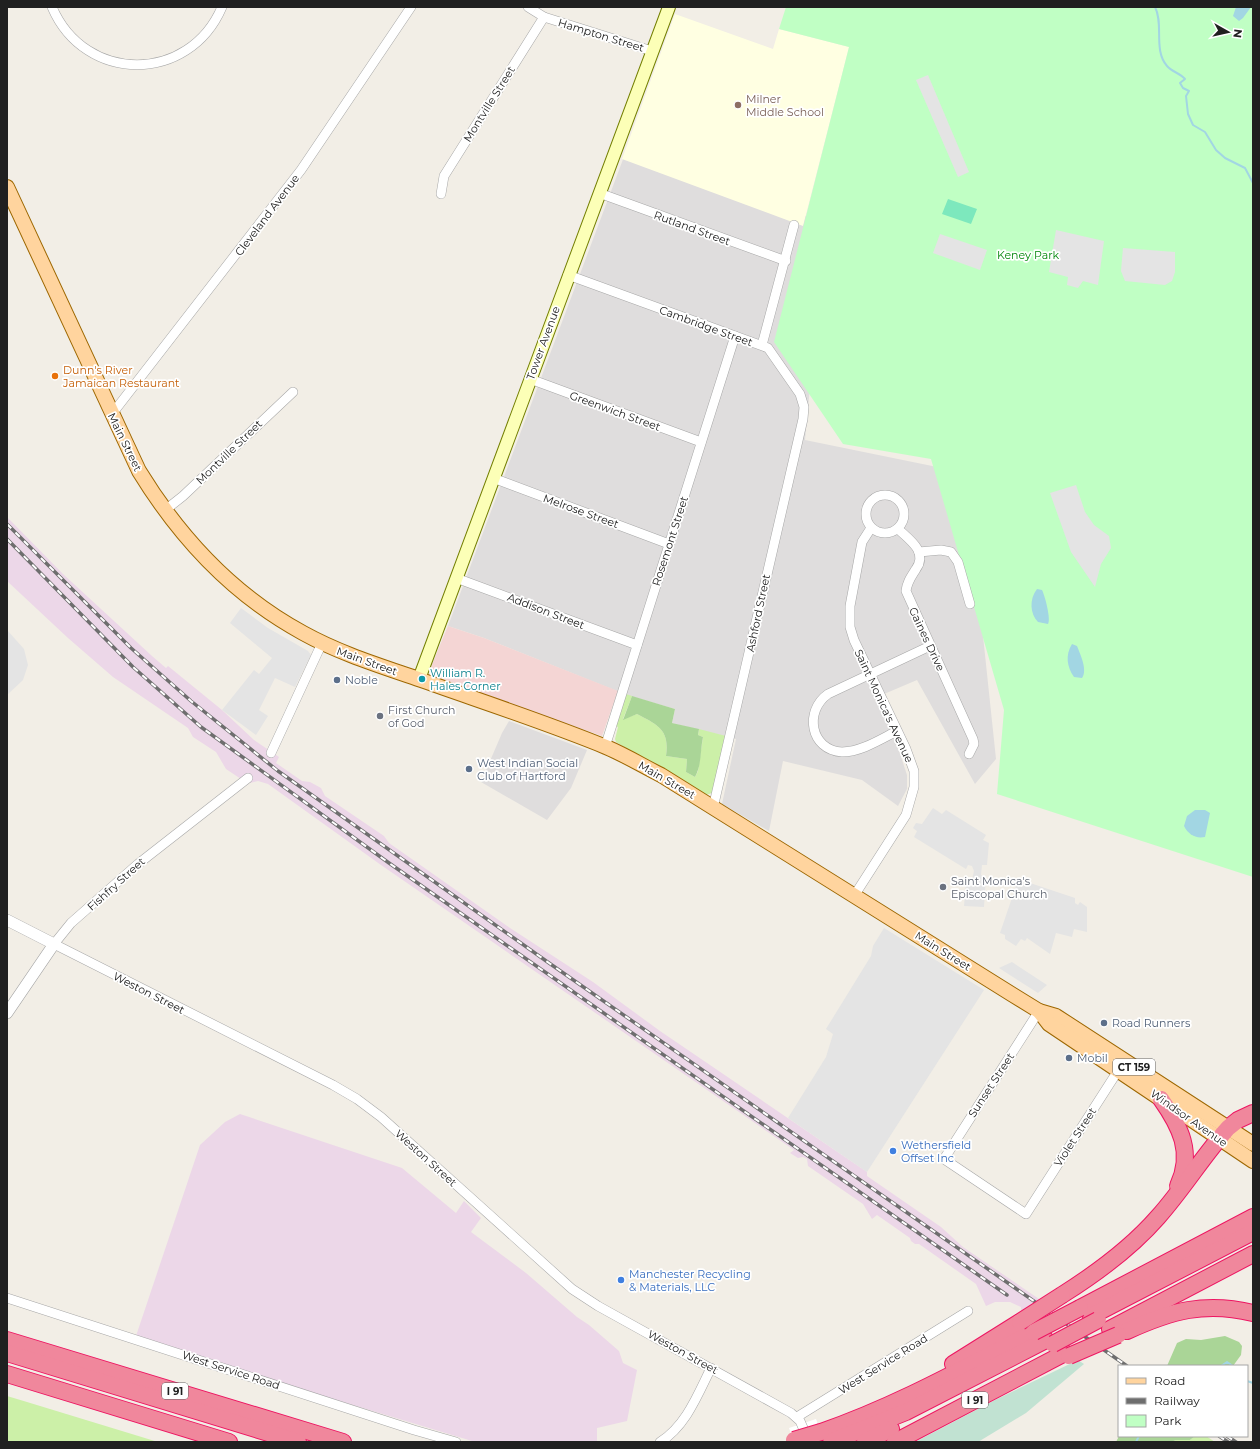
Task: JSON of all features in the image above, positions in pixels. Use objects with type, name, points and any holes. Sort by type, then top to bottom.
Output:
[{"type":"highway","points":[[1165,1094],[1180,1130],[1184,1142],[1185,1154],[1182,1177],[1166,1208]]},
{"type":"highway","points":[[906,1398],[935,1375],[1062,1295],[1118,1255],[1140,1236],[1166,1208],[1223,1133],[1237,1120],[1253,1113]]},
{"type":"highway","name":"I 91","points":[[895,1442],[1047,1362],[1053,1345],[1099,1322],[1253,1217]]},
{"type":"highway","points":[[1099,1322],[1253,1232]]},
{"type":"highway","points":[[1099,1322],[1253,1239]]},
{"type":"highway","name":"I 91","points":[[809,1440],[906,1398],[1053,1345],[1099,1322],[1253,1254]]},
{"type":"highway","points":[[1099,1322],[1155,1319],[1185,1310],[1220,1307],[1253,1313]]},
{"type":"highway","name":"I 91","points":[[7,1340],[343,1442]]},
{"type":"highway","points":[[809,1440],[911,1410],[1053,1345]]},
{"type":"highway","points":[[865,1442],[1053,1345]]},
{"type":"highway","points":[[7,1353],[298,1442]]},
{"type":"highway","points":[[7,1361],[274,1442]]},
{"type":"highway","points":[[7,1374],[229,1442]]},
{"type":"main road","name":"Tower Avenue","points":[[419,679],[568,275],[669,7]]},
{"type":"main road","name":"Main Street","points":[[7,186],[139,471],[164,511],[193,546],[235,587],[278,618],[322,643],[365,662],[419,679],[539,721],[604,747],[661,775],[1039,1011]]},
{"type":"main road","name":"Windsor Avenue","points":[[1039,1011],[1056,1016],[1102,1052],[1223,1133],[1253,1161]]},
{"type":"main road","name":"Windsor Avenue","points":[[1223,1133],[1253,1144]]},
{"type":"street","points":[[52,7],[66,33],[81,47],[99,57],[125,64],[153,63],[173,58],[193,46],[208,31],[222,7]]},
{"type":"street","name":"Cleveland Avenue","points":[[112,414],[301,170],[411,7]]},
{"type":"street","name":"Hampton Street","points":[[528,7],[544,18],[652,51]]},
{"type":"street","name":"Montville Street","points":[[441,194],[444,176],[544,18]]},
{"type":"street","name":"Rutland Street","points":[[599,193],[786,261]]},
{"type":"street","points":[[762,345],[786,261],[794,225]]},
{"type":"street","name":"Cambridge Street","points":[[568,275],[762,345],[771,352],[800,394],[804,407],[803,419]]},
{"type":"street","name":"Rosemont Street","points":[[604,747],[735,336]]},
{"type":"street","name":"Greenwich Street","points":[[530,379],[701,442]]},
{"type":"street","name":"Montville Street","points":[[164,511],[183,496],[293,392]]},
{"type":"street","name":"Ashford Street","points":[[713,808],[803,419]]},
{"type":"street","name":"Melrose Street","points":[[494,478],[669,544]]},
{"type":"street","points":[[887,495],[899,501],[903,506],[904,520],[898,529],[886,534],[875,531],[871,528],[867,522],[866,509],[874,498],[887,495]]},
{"type":"street","name":"Saint Monica's Avenue","points":[[854,896],[904,818],[914,787],[914,771],[906,749],[870,675],[854,640],[850,627],[849,616],[862,542],[871,528]]},
{"type":"street","points":[[898,529],[918,547],[919,552],[941,550],[951,552],[958,562],[970,604]]},
{"type":"street","name":"Gaines Drive","points":[[919,552],[919,565],[906,584],[906,592],[973,739],[974,744],[969,754]]},
{"type":"street","name":"Addison Street","points":[[456,578],[637,645]]},
{"type":"street","points":[[271,753],[322,643]]},
{"type":"street","points":[[897,731],[848,752],[829,749],[817,738],[812,720],[819,702],[828,694],[930,646]]},
{"type":"street","name":"Fishfry Street","points":[[7,1013],[54,944],[72,923],[138,864],[248,778]]},
{"type":"street","name":"Weston Street","points":[[7,920],[337,1087],[357,1099],[381,1117],[572,1289],[598,1306],[796,1417],[803,1425],[809,1440]]},
{"type":"street","name":"Sunset Street","points":[[1026,1214],[944,1159],[1039,1011]]},
{"type":"street","name":"Violet Street","points":[[1026,1214],[1122,1065]]},
{"type":"street","name":"West Service Road","points":[[7,1298],[406,1428],[456,1442]]},
{"type":"street","name":"West Service Road","points":[[796,1417],[968,1311]]},
{"type":"street","points":[[660,1442],[670,1435],[682,1421],[711,1368]]},
{"type":"shaded area","name":"Milner Middle School","points":[[675,14],[773,49],[779,29],[849,47],[803,226],[622,159]]},
{"type":"shaded area","points":[[928,75],[969,172],[958,177],[916,80]]},
{"type":"shaded area","points":[[625,154],[818,220],[810,387],[805,440],[942,468],[979,598],[996,759],[975,784],[917,680],[877,697],[907,775],[907,789],[898,806],[862,780],[783,761],[769,831],[722,804],[736,739],[672,723],[675,709],[627,695],[484,638],[448,626]]},
{"type":"shaded area","points":[[1056,230],[1104,241],[1098,285],[1083,281],[1078,288],[1067,285],[1068,277],[1049,272]]},
{"type":"shaded area","points":[[940,234],[987,250],[980,270],[933,253]]},
{"type":"shaded area","points":[[1123,248],[1175,252],[1175,272],[1172,281],[1165,285],[1125,281],[1121,271]]},
{"type":"shaded area","points":[[1076,485],[1085,512],[1094,525],[1109,536],[1111,548],[1101,564],[1095,587],[1071,552],[1050,493]]},
{"type":"shaded area","points":[[7,517],[63,574],[152,656],[166,668],[168,666],[222,710],[254,740],[279,757],[276,763],[302,781],[310,782],[321,788],[325,796],[384,836],[389,843],[510,928],[593,982],[660,1031],[867,1172],[867,1176],[941,1227],[963,1247],[1042,1301],[1021,1312],[1021,1307],[1010,1302],[995,1302],[986,1306],[976,1284],[919,1244],[915,1244],[910,1238],[877,1215],[872,1219],[863,1204],[808,1166],[807,1159],[803,1157],[798,1158],[790,1153],[794,1150],[381,865],[268,784],[258,781],[250,783],[244,778],[241,779],[226,769],[216,752],[193,737],[188,728],[113,677],[68,638],[7,581]]},
{"type":"shaded area","points":[[241,608],[268,628],[308,651],[311,655],[295,687],[275,678],[259,710],[268,716],[256,735],[222,710],[254,670],[259,674],[272,658],[230,623]]},
{"type":"shaded area","points":[[448,626],[484,638],[618,691],[602,736],[434,677],[430,669]]},
{"type":"shaded area","points":[[7,630],[24,649],[28,665],[23,680],[7,695]]},
{"type":"shaded area","points":[[509,721],[587,750],[571,788],[547,820],[481,782],[502,733]]},
{"type":"shaded area","points":[[933,808],[942,814],[946,810],[986,835],[983,840],[989,843],[987,865],[982,865],[981,875],[986,878],[984,907],[964,906],[966,883],[972,880],[974,871],[972,866],[968,865],[966,869],[914,837],[917,831],[913,828],[916,823],[922,824]]},
{"type":"shaded area","points":[[1024,881],[1075,898],[1075,903],[1078,905],[1080,902],[1087,907],[1087,932],[1074,929],[1072,937],[1056,933],[1050,954],[1027,938],[1025,941],[1021,939],[1016,946],[1005,939],[1005,935],[1000,933],[1016,886],[1022,887]]},
{"type":"shaded area","points":[[884,928],[984,990],[867,1172],[788,1118],[826,1057],[833,1034],[826,1029],[871,956],[873,946]]},
{"type":"shaded area","points":[[1012,962],[1047,985],[1038,993],[999,968]]},
{"type":"shaded area","points":[[240,1114],[402,1168],[456,1213],[464,1201],[481,1218],[471,1232],[526,1273],[577,1317],[589,1325],[619,1351],[623,1363],[637,1370],[627,1421],[597,1428],[597,1442],[472,1441],[260,1377],[136,1336],[200,1145],[225,1122]]},
{"type":"shaded area","points":[[1078,1360],[1084,1364],[1026,1413],[978,1442],[915,1442],[997,1399]]},
{"type":"green space","name":"Keney Park","points":[[786,7],[1253,7],[1253,877],[997,794],[1004,710],[931,459],[843,444],[774,342],[849,47],[779,29]]},
{"type":"green space","points":[[948,199],[977,209],[971,224],[942,214]]},
{"type":"green space","points":[[626,694],[632,696],[623,719],[637,714],[661,729],[666,740],[666,756],[687,759],[686,772],[695,777],[698,771],[703,737],[698,735],[699,729],[726,736],[712,793],[706,795],[616,742],[615,739],[618,727],[616,726]]},
{"type":"green space","points":[[632,696],[675,709],[672,723],[699,729],[698,735],[703,737],[700,762],[695,777],[686,772],[687,759],[666,756],[666,740],[661,729],[656,725],[637,714],[623,720]]},
{"type":"green space","points":[[1225,1336],[1239,1342],[1242,1346],[1241,1355],[1234,1365],[1167,1365],[1177,1343],[1186,1339],[1201,1340]]},
{"type":"green space","points":[[7,1396],[27,1402],[158,1442],[7,1442]]},
{"type":"green space","points":[[1118,1437],[1194,1437],[1190,1440],[1176,1440],[1171,1442],[1116,1442]]},
{"type":"green space","points":[[1194,1437],[1208,1437],[1215,1442],[1171,1442],[1176,1440],[1190,1440]]},
{"type":"water","points":[[1236,7],[1251,7],[1239,21],[1233,16]]},
{"type":"water","points":[[1037,589],[1042,590],[1045,597],[1049,621],[1048,624],[1038,622],[1033,615],[1032,602],[1034,593]]},
{"type":"water","points":[[1072,644],[1077,646],[1083,662],[1084,675],[1082,678],[1074,677],[1068,665],[1068,652]]},
{"type":"water","points":[[1195,810],[1205,810],[1210,813],[1205,837],[1192,835],[1184,826],[1187,816]]},
{"type":"pier","points":[[816,1419],[825,1442],[794,1442],[789,1428]]},
{"type":"waterway","points":[[1155,7],[1159,21],[1160,52],[1167,66],[1185,79],[1180,83],[1183,88],[1189,91],[1186,96],[1188,114],[1193,125],[1205,132],[1216,150],[1225,158],[1245,168],[1253,183]]},
{"type":"waterway","points":[[1222,1365],[1227,1362],[1232,1365]]},
{"type":"waterway","points":[[1248,1381],[1253,1383]]},
{"type":"waterway","points":[[1136,1442],[1138,1437]]},
{"type":"railway","points":[[7,524],[131,648],[191,701],[278,771],[549,963],[1126,1365]]},
{"type":"railway","points":[[7,539],[133,667],[201,727],[389,863],[1007,1295]]},
{"type":"railway","points":[[1220,1437],[1228,1442]]},
{"type":"railway","points":[[1228,1437],[1236,1442]]},
{"type":"place","name":"Milner Middle School","points":[[738,105]]},
{"type":"place","name":"Dunn's River Jamaican Restaurant","points":[[55,376]]},
{"type":"place","name":"William R. Hales Corner","points":[[422,679]]},
{"type":"place","name":"Noble","points":[[337,680]]},
{"type":"place","name":"First Church of God","points":[[380,716]]},
{"type":"place","name":"West Indian Social Club of Hartford","points":[[469,769]]},
{"type":"place","name":"Saint Monica's Episcopal Church","points":[[943,887]]},
{"type":"place","name":"Road Runners","points":[[1104,1023]]},
{"type":"place","name":"Mobil","points":[[1069,1058]]},
{"type":"place","name":"Wethersfield Offset Inc","points":[[893,1151]]},
{"type":"place","name":"Manchester Recycling & Materials, LLC","points":[[621,1280]]}]
